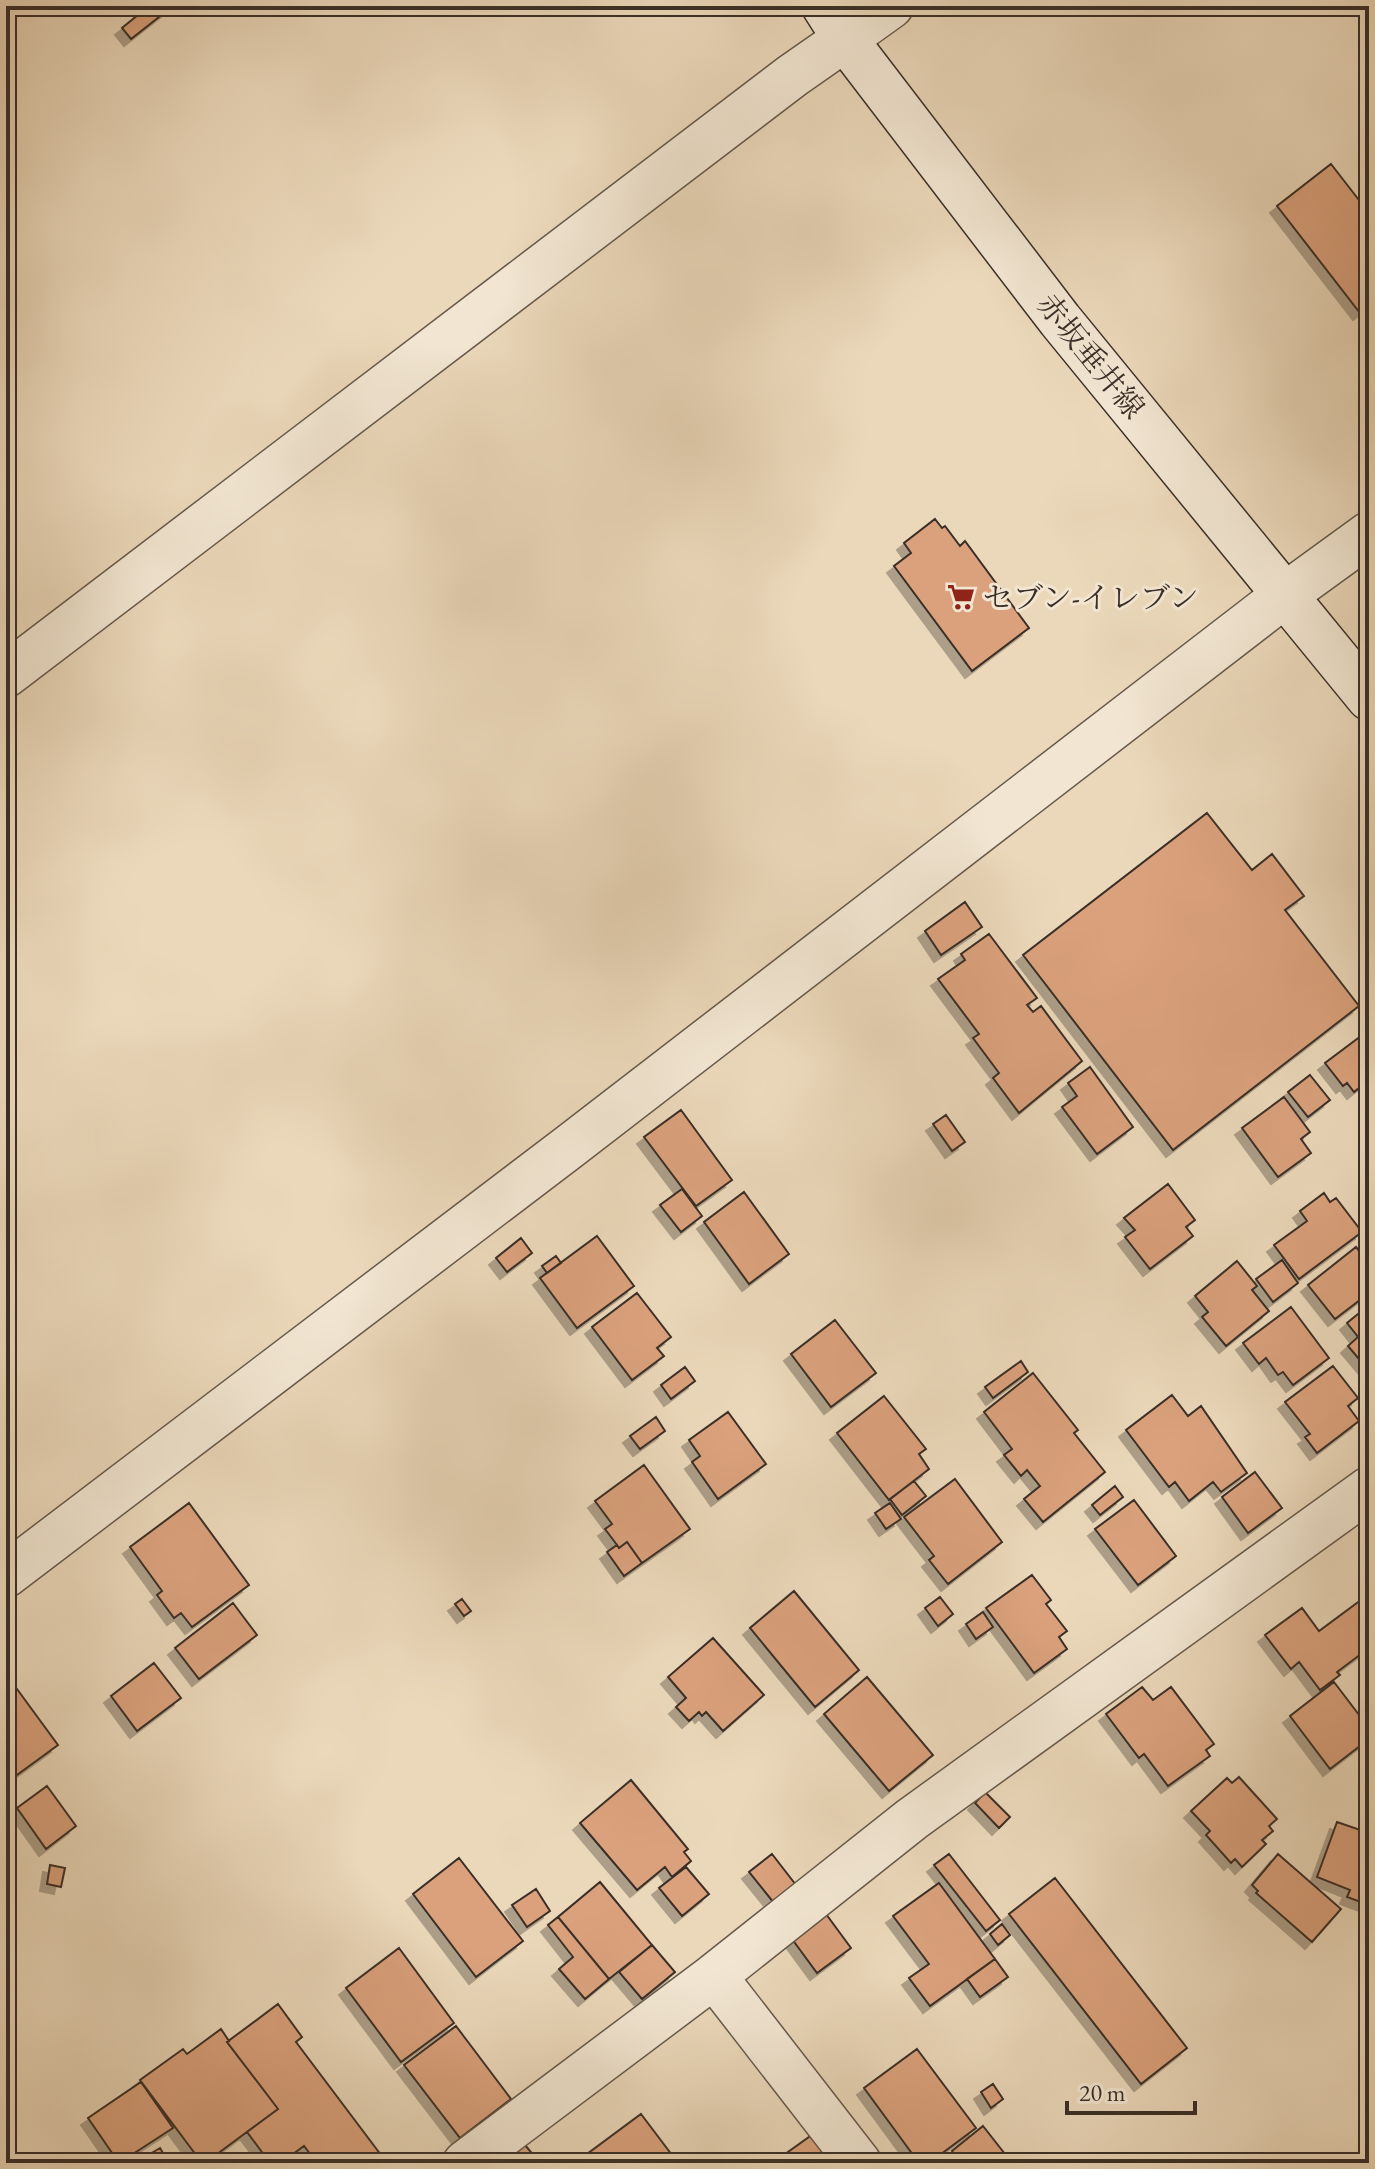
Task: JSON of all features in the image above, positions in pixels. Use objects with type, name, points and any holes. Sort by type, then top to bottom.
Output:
[{"type":"street","points":[[6,675],[792,76],[834,23],[891,6]]},
{"type":"street","name":"赤坂垂井線","points":[[834,23],[1060,320],[1369,698]]},
{"type":"street","points":[[6,1575],[569,1147],[1285,595],[1369,534]]},
{"type":"street","points":[[465,2163],[714,1976],[912,1819],[1369,1489]]},
{"type":"street","points":[[714,1976],[859,2163]]},
{"type":"building","points":[[149,6],[173,6],[131,39],[122,28]]},
{"type":"building","points":[[1331,164],[1369,213],[1369,306],[1360,313],[1277,206]]},
{"type":"building","name":"セブン-イレブン","points":[[935,519],[942,528],[945,526],[960,546],[965,541],[1029,628],[972,671],[894,566],[911,553],[904,543]]},
{"type":"building","points":[[1207,813],[1252,870],[1272,854],[1304,896],[1285,910],[1359,1006],[1173,1150],[1023,955]]},
{"type":"building","points":[[965,902],[982,927],[941,955],[925,931]]},
{"type":"building","points":[[989,934],[1037,998],[1027,1005],[1033,1012],[1041,1006],[1082,1061],[1019,1113],[993,1078],[999,1073],[973,1038],[979,1034],[938,979],[965,960],[961,954]]},
{"type":"building","points":[[1369,1030],[1369,1080],[1354,1092],[1347,1083],[1343,1086],[1325,1063]]},
{"type":"building","points":[[1090,1067],[1133,1127],[1097,1154],[1062,1107],[1077,1096],[1068,1083]]},
{"type":"building","points":[[1310,1075],[1330,1100],[1308,1117],[1288,1092]]},
{"type":"building","points":[[1284,1097],[1310,1132],[1301,1139],[1311,1153],[1278,1177],[1242,1128]]},
{"type":"building","points":[[681,1110],[732,1180],[696,1206],[644,1137]]},
{"type":"building","points":[[946,1115],[965,1142],[952,1151],[933,1124]]},
{"type":"building","points":[[1168,1184],[1195,1220],[1186,1227],[1193,1236],[1150,1269],[1125,1237],[1135,1230],[1124,1218]]},
{"type":"building","points":[[682,1189],[702,1216],[681,1232],[660,1205]]},
{"type":"building","points":[[744,1192],[789,1254],[749,1284],[704,1222]]},
{"type":"building","points":[[1324,1193],[1330,1202],[1336,1198],[1362,1232],[1299,1279],[1274,1245],[1307,1221],[1300,1211]]},
{"type":"building","points":[[597,1236],[634,1286],[577,1328],[540,1278]]},
{"type":"building","points":[[521,1238],[532,1253],[507,1272],[496,1258]]},
{"type":"building","points":[[1356,1247],[1369,1263],[1369,1293],[1335,1319],[1308,1285]]},
{"type":"building","points":[[556,1256],[561,1263],[547,1273],[542,1266]]},
{"type":"building","points":[[1282,1260],[1298,1283],[1273,1302],[1256,1279]]},
{"type":"building","points":[[1237,1261],[1257,1286],[1252,1290],[1269,1311],[1226,1346],[1202,1317],[1208,1312],[1195,1296]]},
{"type":"building","points":[[637,1293],[671,1337],[657,1348],[664,1356],[632,1380],[592,1327]]},
{"type":"building","points":[[1369,1305],[1369,1371],[1348,1346],[1358,1337],[1347,1323]]},
{"type":"building","points":[[1291,1307],[1329,1358],[1293,1385],[1283,1372],[1278,1375],[1266,1358],[1259,1364],[1243,1343]]},
{"type":"building","points":[[835,1320],[876,1373],[831,1407],[791,1354]]},
{"type":"building","points":[[1021,1361],[1028,1372],[993,1398],[985,1387]]},
{"type":"building","points":[[1333,1366],[1358,1398],[1348,1406],[1359,1421],[1317,1453],[1305,1437],[1310,1434],[1285,1402]]},
{"type":"building","points":[[685,1367],[695,1381],[671,1399],[661,1385]]},
{"type":"building","points":[[1033,1373],[1078,1430],[1074,1433],[1105,1472],[1043,1522],[1024,1499],[1040,1486],[1027,1470],[1021,1476],[1004,1455],[1012,1449],[984,1412]]},
{"type":"building","points":[[1172,1395],[1188,1416],[1201,1406],[1247,1473],[1221,1492],[1213,1482],[1189,1501],[1175,1482],[1169,1487],[1126,1430]]},
{"type":"building","points":[[884,1396],[926,1449],[919,1454],[929,1469],[889,1500],[837,1433]]},
{"type":"building","points":[[728,1412],[766,1464],[718,1499],[692,1462],[700,1456],[689,1440]]},
{"type":"building","points":[[656,1417],[665,1431],[640,1449],[630,1436]]},
{"type":"building","points":[[644,1465],[690,1529],[642,1563],[627,1542],[619,1548],[605,1529],[612,1524],[595,1501]]},
{"type":"building","points":[[1255,1472],[1282,1508],[1248,1533],[1222,1497]]},
{"type":"building","points":[[955,1479],[1002,1542],[948,1584],[929,1560],[934,1556],[904,1517]]},
{"type":"building","points":[[914,1481],[926,1496],[902,1515],[890,1499]]},
{"type":"building","points":[[1115,1486],[1123,1497],[1100,1515],[1092,1505]]},
{"type":"building","points":[[1134,1500],[1176,1556],[1138,1585],[1095,1529]]},
{"type":"building","points":[[189,1503],[249,1585],[192,1627],[181,1613],[174,1618],[157,1595],[162,1591],[130,1547]]},
{"type":"building","points":[[890,1503],[901,1519],[886,1529],[875,1513]]},
{"type":"building","points":[[627,1542],[642,1563],[624,1576],[607,1552]]},
{"type":"building","points":[[1032,1575],[1051,1600],[1046,1604],[1067,1631],[1059,1637],[1067,1649],[1034,1673],[986,1608]]},
{"type":"building","points":[[794,1591],[859,1670],[815,1707],[750,1628]]},
{"type":"building","points":[[1369,1594],[1369,1648],[1337,1672],[1340,1675],[1320,1690],[1299,1662],[1291,1669],[1265,1635],[1302,1608],[1319,1631]]},
{"type":"building","points":[[940,1597],[953,1614],[938,1626],[925,1608]]},
{"type":"building","points":[[462,1599],[471,1611],[464,1616],[455,1604]]},
{"type":"building","points":[[233,1603],[257,1635],[199,1679],[175,1648]]},
{"type":"building","points":[[983,1612],[993,1627],[976,1639],[966,1624]]},
{"type":"building","points":[[713,1638],[764,1695],[723,1731],[706,1712],[702,1716],[699,1712],[689,1721],[676,1707],[686,1698],[668,1677]]},
{"type":"building","points":[[154,1663],[181,1698],[137,1731],[111,1696]]},
{"type":"building","points":[[6,1674],[58,1745],[6,1783]]},
{"type":"building","points":[[867,1677],[933,1755],[889,1791],[824,1714]]},
{"type":"building","points":[[1334,1682],[1369,1728],[1369,1739],[1330,1769],[1290,1716]]},
{"type":"building","points":[[1142,1687],[1153,1700],[1171,1687],[1214,1744],[1206,1750],[1210,1756],[1168,1786],[1144,1754],[1139,1758],[1106,1714]]},
{"type":"building","points":[[1239,1777],[1277,1819],[1269,1826],[1273,1831],[1262,1840],[1266,1844],[1242,1867],[1235,1859],[1231,1863],[1206,1835],[1210,1831],[1191,1811],[1227,1778],[1232,1783]]},
{"type":"building","points":[[631,1780],[688,1849],[684,1852],[691,1861],[672,1877],[665,1867],[637,1890],[580,1823]]},
{"type":"building","points":[[47,1786],[76,1826],[46,1849],[17,1808]]},
{"type":"building","points":[[985,1792],[1010,1817],[999,1828],[975,1803]]},
{"type":"building","points":[[1337,1822],[1360,1830],[1361,1826],[1369,1829],[1369,1905],[1347,1897],[1350,1890],[1317,1877]]},
{"type":"building","points":[[772,1854],[796,1885],[774,1903],[749,1872]]},
{"type":"building","points":[[949,1854],[1000,1920],[986,1931],[934,1865]]},
{"type":"building","points":[[1278,1854],[1341,1909],[1312,1942],[1256,1893],[1258,1891],[1252,1885]]},
{"type":"building","points":[[459,1858],[523,1941],[476,1977],[413,1894]]},
{"type":"building","points":[[50,1865],[65,1868],[61,1887],[47,1884]]},
{"type":"building","points":[[686,1867],[709,1894],[682,1916],[659,1888]]},
{"type":"building","points":[[1055,1878],[1187,2048],[1141,2084],[1009,1914]]},
{"type":"building","points":[[600,1882],[652,1945],[609,1979],[558,1917]]},
{"type":"building","points":[[939,1883],[995,1959],[930,2006],[909,1978],[929,1964],[893,1916]]},
{"type":"building","points":[[536,1889],[550,1911],[527,1927],[512,1905]]},
{"type":"building","points":[[826,1914],[851,1948],[817,1973],[792,1939]]},
{"type":"building","points":[[558,1917],[609,1979],[585,1999],[559,1969],[573,1957],[548,1925]]},
{"type":"building","points":[[1002,1924],[1010,1935],[998,1945],[990,1934]]},
{"type":"building","points":[[652,1945],[675,1972],[642,1999],[619,1972]]},
{"type":"building","points":[[399,1948],[454,2023],[401,2062],[346,1988]]},
{"type":"building","points":[[995,1959],[1008,1977],[980,1997],[967,1979]]},
{"type":"building","points":[[278,2004],[302,2037],[296,2042],[387,2163],[307,2163],[313,2158],[304,2146],[281,2163],[270,2163],[247,2132],[278,2109],[227,2042]]},
{"type":"building","points":[[456,2026],[511,2099],[460,2138],[404,2065]]},
{"type":"building","points":[[221,2029],[227,2042],[278,2109],[202,2163],[140,2080],[183,2049],[187,2054]]},
{"type":"building","points":[[917,2049],[976,2128],[929,2163],[919,2163],[864,2088]]},
{"type":"building","points":[[141,2082],[173,2128],[119,2163],[88,2118]]},
{"type":"building","points":[[993,2084],[1003,2099],[991,2108],[981,2092]]},
{"type":"building","points":[[641,2114],[678,2163],[588,2163],[583,2157]]},
{"type":"building","points":[[983,2126],[1012,2163],[961,2163],[952,2151]]},
{"type":"building","points":[[816,2132],[839,2163],[796,2163],[788,2152]]},
{"type":"building","points":[[525,2145],[540,2163],[504,2163]]},
{"type":"building","points":[[160,2148],[169,2163],[135,2163]]},
{"type":"place","name":"セブン-イレブン","points":[[961,597]]}]
